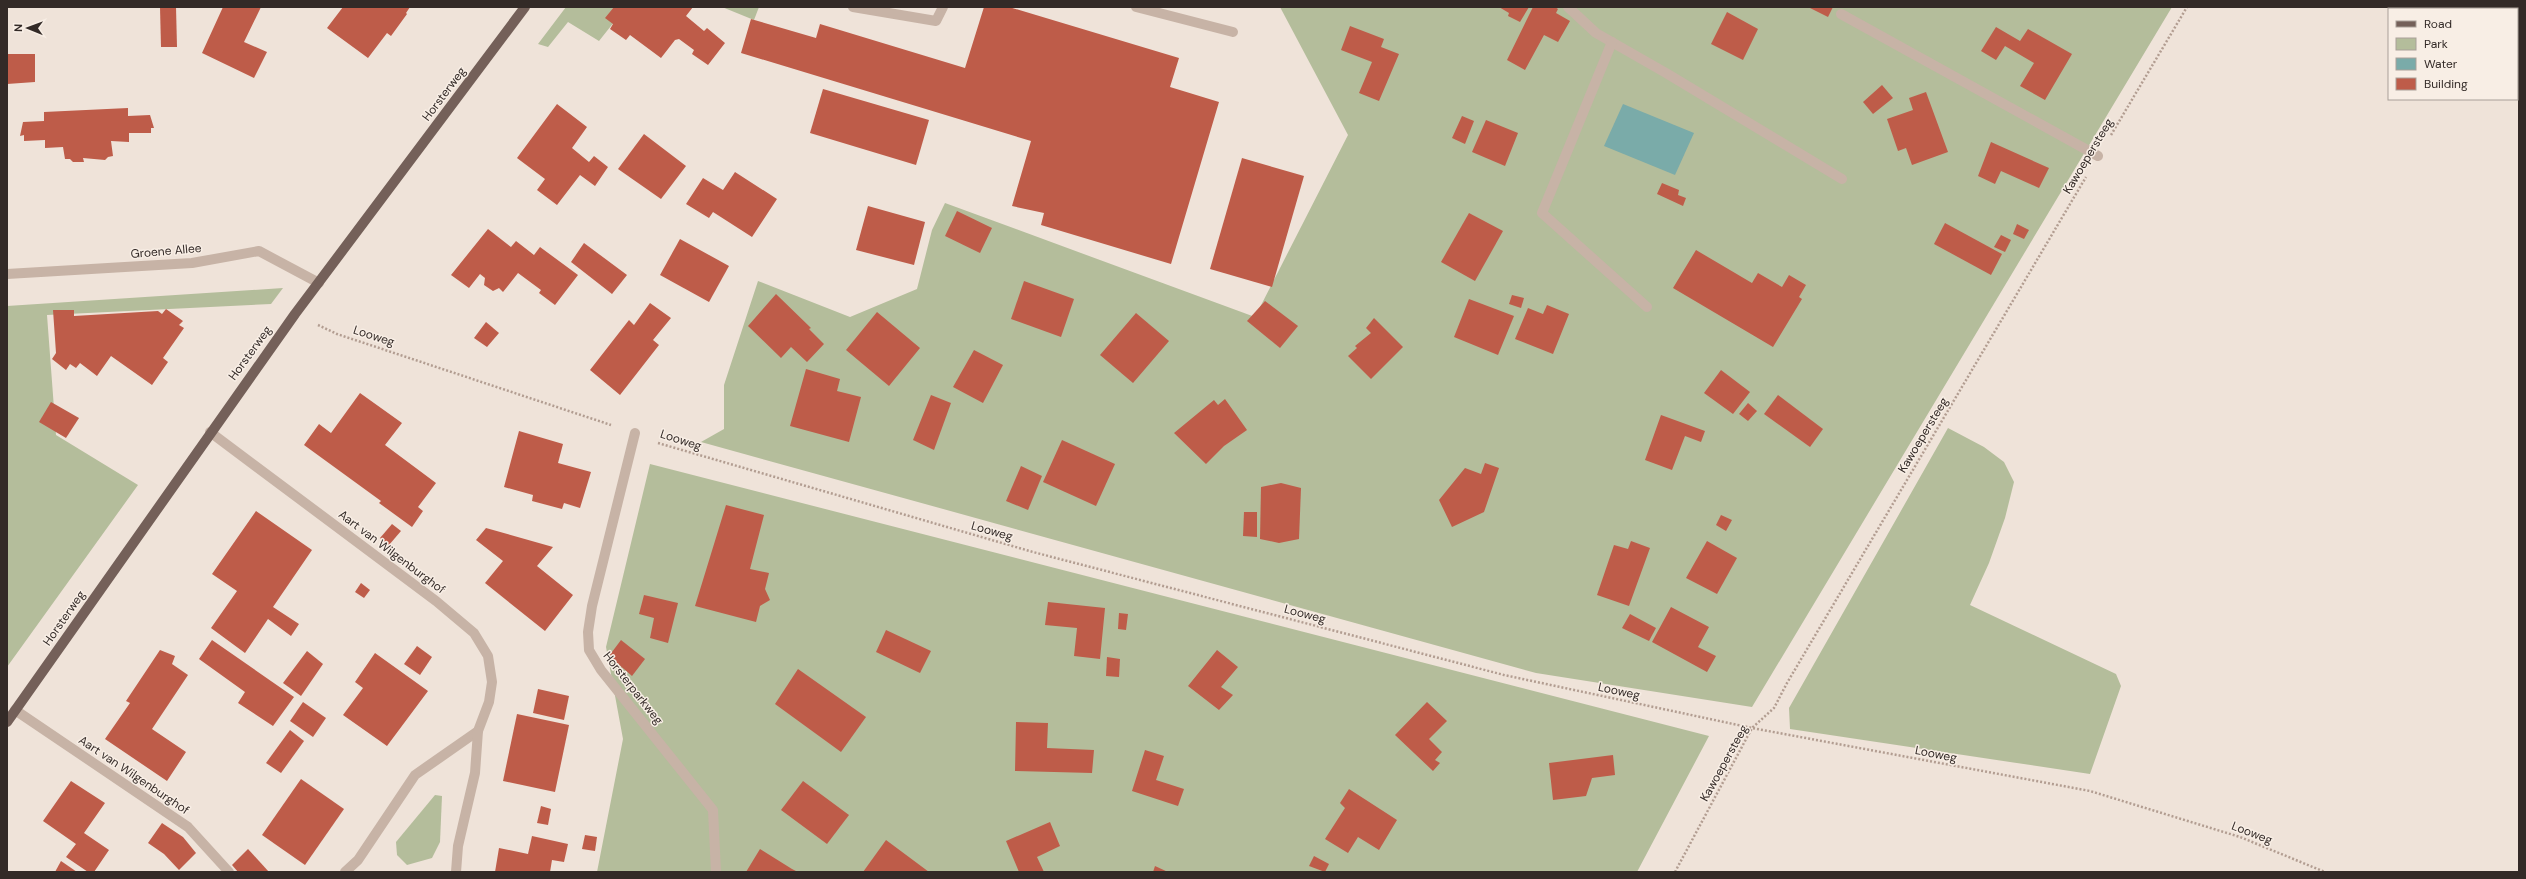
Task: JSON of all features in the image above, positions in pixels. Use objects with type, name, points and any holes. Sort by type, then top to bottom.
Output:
[{"type":"main road","name":"Horsterweg","points":[[7,722],[210,432],[295,314],[525,7]]},
{"type":"street","points":[[854,7],[936,21],[943,7]]},
{"type":"street","points":[[1136,7],[1234,32]]},
{"type":"street","points":[[1568,7],[1596,33],[1842,179]]},
{"type":"street","points":[[1841,14],[2098,156]]},
{"type":"street","points":[[1612,42],[1542,213],[1647,307]]},
{"type":"street","name":"Groene Allee","points":[[7,274],[192,263],[259,251],[319,283]]},
{"type":"street","name":"Aart van Wilgenburghof","points":[[210,432],[436,601],[474,633],[488,656],[492,682],[489,702],[478,731],[475,773],[458,846],[456,872]]},
{"type":"street","name":"Horsterparkweg","points":[[635,433],[592,606],[588,632],[589,650],[601,670],[713,810],[716,872]]},
{"type":"street","name":"Aart van Wilgenburghof","points":[[16,710],[188,827],[229,872]]},
{"type":"street","points":[[344,872],[358,860],[415,775],[478,731]]},
{"type":"path","name":"Kawoepersteeg","points":[[1675,872],[1752,728],[1774,708],[1787,683],[2187,7]]},
{"type":"path","name":"Looweg","points":[[295,314],[337,334],[635,433],[664,445],[1033,552],[1504,675],[1752,728],[2090,791],[2240,837],[2325,872]]},
{"type":"green space","points":[[566,7],[626,7],[599,41],[568,22],[548,47],[538,44]]},
{"type":"green space","points":[[722,7],[759,7],[754,20]]},
{"type":"green space","points":[[1280,7],[2172,7],[1752,707],[1536,673],[701,442],[724,429],[724,385],[758,281],[850,317],[917,289],[932,230],[945,203],[1255,317],[1348,135]]},
{"type":"green space","points":[[283,288],[271,304],[47,315],[56,435],[138,485],[7,667],[7,306]]},
{"type":"green space","points":[[1948,428],[1984,447],[2004,462],[2014,482],[2005,518],[1989,563],[1970,605],[2116,674],[2121,686],[2090,774],[1790,729],[1789,708]]},
{"type":"green space","points":[[650,464],[1709,736],[1637,872],[597,872],[623,739],[606,647]]},
{"type":"green space","points":[[435,795],[442,796],[440,842],[432,858],[407,865],[397,855],[396,842]]},
{"type":"water","points":[[1623,104],[1694,133],[1675,175],[1604,146]]},
{"type":"building","points":[[160,7],[176,7],[177,47],[161,47]]},
{"type":"building","points":[[223,7],[261,7],[244,42],[267,52],[254,78],[202,53]]},
{"type":"building","points":[[343,7],[410,7],[406,13],[407,14],[391,36],[387,33],[368,58],[327,28]]},
{"type":"building","points":[[614,7],[693,7],[686,16],[704,31],[707,28],[725,43],[708,65],[692,54],[694,50],[679,39],[675,40],[661,58],[630,35],[626,40],[610,29],[613,24],[605,18]]},
{"type":"building","points":[[984,7],[1009,7],[1179,58],[1170,87],[1219,102],[1171,264],[1041,225],[1044,213],[1012,206],[1031,141],[741,53],[751,19],[816,38],[820,24],[965,68]]},
{"type":"building","points":[[1499,7],[1529,7],[1520,22],[1508,16],[1509,13]]},
{"type":"building","points":[[1533,7],[1555,7],[1558,9],[1556,13],[1570,21],[1558,42],[1544,35],[1525,70],[1507,60]]},
{"type":"building","points":[[1808,7],[1833,7],[1828,17]]},
{"type":"building","points":[[1727,12],[1758,29],[1743,60],[1711,44]]},
{"type":"building","points":[[1350,26],[1384,39],[1381,47],[1399,54],[1379,101],[1359,93],[1372,62],[1341,50]]},
{"type":"building","points":[[1996,27],[2020,41],[2028,29],[2072,54],[2045,100],[2020,86],[2034,63],[2005,46],[1996,60],[1981,51]]},
{"type":"building","points":[[7,54],[35,54],[35,82],[7,84]]},
{"type":"building","points":[[1882,85],[1893,98],[1873,114],[1863,102]]},
{"type":"building","points":[[823,89],[929,120],[916,165],[810,133]]},
{"type":"building","points":[[1926,92],[1948,152],[1912,165],[1906,148],[1898,151],[1887,119],[1913,110],[1909,98]]},
{"type":"building","points":[[557,104],[587,127],[572,148],[589,162],[594,156],[608,167],[595,186],[580,175],[557,205],[537,190],[545,179],[517,158]]},
{"type":"building","points":[[128,108],[128,116],[150,115],[154,128],[151,128],[151,133],[129,133],[129,142],[111,141],[113,156],[108,157],[105,160],[83,158],[84,162],[73,162],[70,159],[65,159],[63,147],[45,148],[45,140],[24,141],[24,135],[20,136],[23,122],[44,121],[44,112]]},
{"type":"building","points":[[1462,116],[1474,121],[1465,144],[1452,138]]},
{"type":"building","points":[[1486,120],[1518,133],[1505,166],[1472,152]]},
{"type":"building","points":[[644,134],[686,166],[661,199],[618,169]]},
{"type":"building","points":[[1991,142],[2049,168],[2039,188],[2001,171],[1995,184],[1978,176]]},
{"type":"building","points":[[1242,158],[1304,176],[1272,287],[1210,269]]},
{"type":"building","points":[[735,172],[777,199],[752,237],[713,212],[709,218],[686,204],[703,178],[723,190]]},
{"type":"building","points":[[1662,183],[1679,190],[1678,195],[1686,198],[1683,206],[1657,194]]},
{"type":"building","points":[[868,206],[925,222],[914,265],[856,250]]},
{"type":"building","points":[[957,211],[992,228],[980,253],[945,236]]},
{"type":"building","points":[[1469,213],[1503,231],[1475,281],[1441,262]]},
{"type":"building","points":[[1945,223],[2002,254],[1991,275],[1934,244]]},
{"type":"building","points":[[2017,224],[2029,230],[2024,239],[2013,234]]},
{"type":"building","points":[[488,229],[511,247],[516,241],[534,255],[540,247],[578,275],[555,305],[539,293],[541,290],[518,273],[503,292],[499,288],[493,291],[484,285],[485,278],[480,274],[469,288],[451,275]]},
{"type":"building","points":[[2001,235],[2011,240],[2005,252],[1994,247]]},
{"type":"building","points":[[680,239],[729,266],[709,302],[660,275]]},
{"type":"building","points":[[584,243],[627,275],[612,294],[571,262]]},
{"type":"building","points":[[1696,250],[1752,283],[1758,273],[1782,287],[1789,275],[1806,285],[1799,297],[1802,299],[1773,347],[1673,288]]},
{"type":"building","points":[[1024,281],[1074,299],[1061,337],[1011,319]]},
{"type":"building","points":[[776,294],[811,328],[809,329],[824,344],[807,362],[791,347],[781,358],[748,326]]},
{"type":"building","points":[[1512,295],[1524,298],[1521,308],[1509,304]]},
{"type":"building","points":[[1469,299],[1514,316],[1498,355],[1454,337]]},
{"type":"building","points":[[1265,301],[1298,326],[1280,348],[1247,321]]},
{"type":"building","points":[[650,303],[671,318],[653,340],[659,345],[620,395],[590,370],[629,320],[634,325]]},
{"type":"building","points":[[1547,305],[1569,314],[1553,354],[1515,339],[1528,308],[1543,314]]},
{"type":"building","points":[[166,309],[183,321],[179,325],[184,328],[163,358],[168,362],[152,385],[111,356],[97,376],[80,363],[76,368],[70,364],[66,370],[52,359],[56,353],[53,310],[74,310],[74,316],[158,311],[162,314]]},
{"type":"building","points":[[877,312],[920,348],[889,386],[846,350]]},
{"type":"building","points":[[1136,313],[1169,341],[1133,383],[1100,355]]},
{"type":"building","points":[[1374,318],[1403,347],[1371,379],[1348,356],[1357,348],[1355,346],[1371,333],[1366,328]]},
{"type":"building","points":[[486,322],[499,333],[487,347],[474,338]]},
{"type":"building","points":[[974,350],[1003,365],[983,403],[953,387]]},
{"type":"building","points":[[806,369],[840,379],[837,391],[861,397],[849,442],[790,426]]},
{"type":"building","points":[[1721,370],[1750,392],[1733,414],[1704,393]]},
{"type":"building","points":[[360,393],[402,423],[385,445],[436,483],[418,507],[423,511],[412,527],[379,503],[381,501],[304,445],[319,424],[331,433]]},
{"type":"building","points":[[931,395],[951,403],[934,450],[913,440]]},
{"type":"building","points":[[1778,395],[1823,429],[1810,447],[1764,414]]},
{"type":"building","points":[[1225,399],[1247,430],[1224,446],[1206,464],[1174,433],[1214,400],[1218,405]]},
{"type":"building","points":[[51,402],[79,418],[66,438],[39,422]]},
{"type":"building","points":[[1748,403],[1757,411],[1748,421],[1739,414]]},
{"type":"building","points":[[1661,415],[1705,431],[1701,442],[1685,436],[1672,470],[1645,460]]},
{"type":"building","points":[[519,431],[563,444],[558,463],[591,472],[580,508],[564,503],[562,509],[532,501],[533,495],[504,487]]},
{"type":"building","points":[[1062,440],[1115,464],[1096,506],[1043,482]]},
{"type":"building","points":[[1485,463],[1499,468],[1484,512],[1452,527],[1439,500],[1465,468],[1481,474]]},
{"type":"building","points":[[1021,466],[1042,476],[1028,510],[1006,501]]},
{"type":"building","points":[[1281,483],[1301,488],[1299,539],[1279,543],[1260,539],[1261,487]]},
{"type":"building","points":[[726,505],[764,515],[750,569],[769,573],[765,589],[770,600],[760,606],[756,622],[695,606]]},
{"type":"building","points":[[256,511],[312,550],[273,607],[299,624],[291,636],[268,619],[245,653],[211,628],[237,591],[212,574]]},
{"type":"building","points":[[1244,512],[1257,512],[1257,537],[1243,536]]},
{"type":"building","points":[[1721,515],[1732,520],[1726,531],[1716,525]]},
{"type":"building","points":[[392,524],[401,531],[389,545],[380,538]]},
{"type":"building","points":[[486,528],[553,547],[537,566],[573,595],[545,631],[485,583],[503,561],[476,540]]},
{"type":"building","points":[[1631,541],[1650,548],[1629,606],[1597,595],[1614,545],[1628,549]]},
{"type":"building","points":[[1707,541],[1737,558],[1717,594],[1686,578]]},
{"type":"building","points":[[361,583],[370,590],[364,598],[355,592]]},
{"type":"building","points":[[644,595],[678,603],[668,643],[650,638],[654,618],[639,614]]},
{"type":"building","points":[[1048,602],[1105,608],[1100,659],[1074,656],[1077,628],[1045,625]]},
{"type":"building","points":[[1671,607],[1709,627],[1698,647],[1716,656],[1707,672],[1652,642]]},
{"type":"building","points":[[1119,613],[1128,614],[1126,630],[1118,629]]},
{"type":"building","points":[[1630,614],[1656,628],[1649,641],[1622,628]]},
{"type":"building","points":[[886,630],[931,651],[920,673],[876,652]]},
{"type":"building","points":[[212,640],[294,697],[273,726],[238,703],[245,692],[199,659]]},
{"type":"building","points":[[621,640],[645,659],[632,676],[609,656]]},
{"type":"building","points":[[417,646],[432,657],[420,675],[404,664]]},
{"type":"building","points":[[160,650],[175,656],[172,664],[188,675],[152,729],[186,752],[167,781],[105,739],[130,703],[126,701]]},
{"type":"building","points":[[1217,650],[1238,667],[1221,687],[1233,695],[1219,710],[1188,686]]},
{"type":"building","points":[[307,651],[323,664],[301,696],[283,683]]},
{"type":"building","points":[[375,653],[428,691],[387,746],[343,715],[363,688],[355,682]]},
{"type":"building","points":[[1107,657],[1120,659],[1119,677],[1106,676]]},
{"type":"building","points":[[798,669],[866,717],[841,752],[775,704]]},
{"type":"building","points":[[538,689],[569,696],[564,720],[533,713]]},
{"type":"building","points":[[303,702],[326,718],[313,737],[290,721]]},
{"type":"building","points":[[1427,702],[1447,721],[1429,739],[1442,752],[1435,760],[1440,763],[1433,771],[1395,735]]},
{"type":"building","points":[[517,714],[569,725],[555,792],[503,781]]},
{"type":"building","points":[[1016,722],[1048,723],[1047,748],[1094,750],[1092,773],[1015,771]]},
{"type":"building","points":[[290,730],[304,741],[281,773],[266,763]]},
{"type":"building","points":[[1145,750],[1164,756],[1156,780],[1184,789],[1178,806],[1132,791]]},
{"type":"building","points":[[1613,755],[1615,775],[1592,778],[1586,796],[1553,800],[1549,763]]},
{"type":"building","points":[[301,779],[344,809],[305,865],[262,835]]},
{"type":"building","points":[[71,781],[105,803],[84,833],[109,850],[94,872],[88,872],[66,857],[76,844],[43,821]]},
{"type":"building","points":[[803,781],[849,815],[827,844],[781,810]]},
{"type":"building","points":[[1349,789],[1397,820],[1379,850],[1358,837],[1348,853],[1325,839],[1345,808],[1340,803]]},
{"type":"building","points":[[541,806],[551,809],[548,825],[537,823]]},
{"type":"building","points":[[1050,822],[1060,846],[1037,857],[1044,872],[1019,872],[1006,841]]},
{"type":"building","points":[[162,823],[183,837],[196,853],[179,870],[164,854],[148,843]]},
{"type":"building","points":[[585,835],[597,837],[595,851],[582,849]]},
{"type":"building","points":[[532,836],[568,844],[564,862],[552,860],[550,872],[495,872],[499,848],[528,854]]},
{"type":"building","points":[[886,840],[929,872],[863,872]]},
{"type":"building","points":[[248,849],[269,872],[238,872],[232,865]]},
{"type":"building","points":[[760,849],[792,869],[798,872],[746,872]]},
{"type":"building","points":[[1314,856],[1329,864],[1325,872],[1309,866]]},
{"type":"building","points":[[61,861],[77,872],[55,872]]},
{"type":"building","points":[[1155,866],[1168,872],[1153,872]]}]
